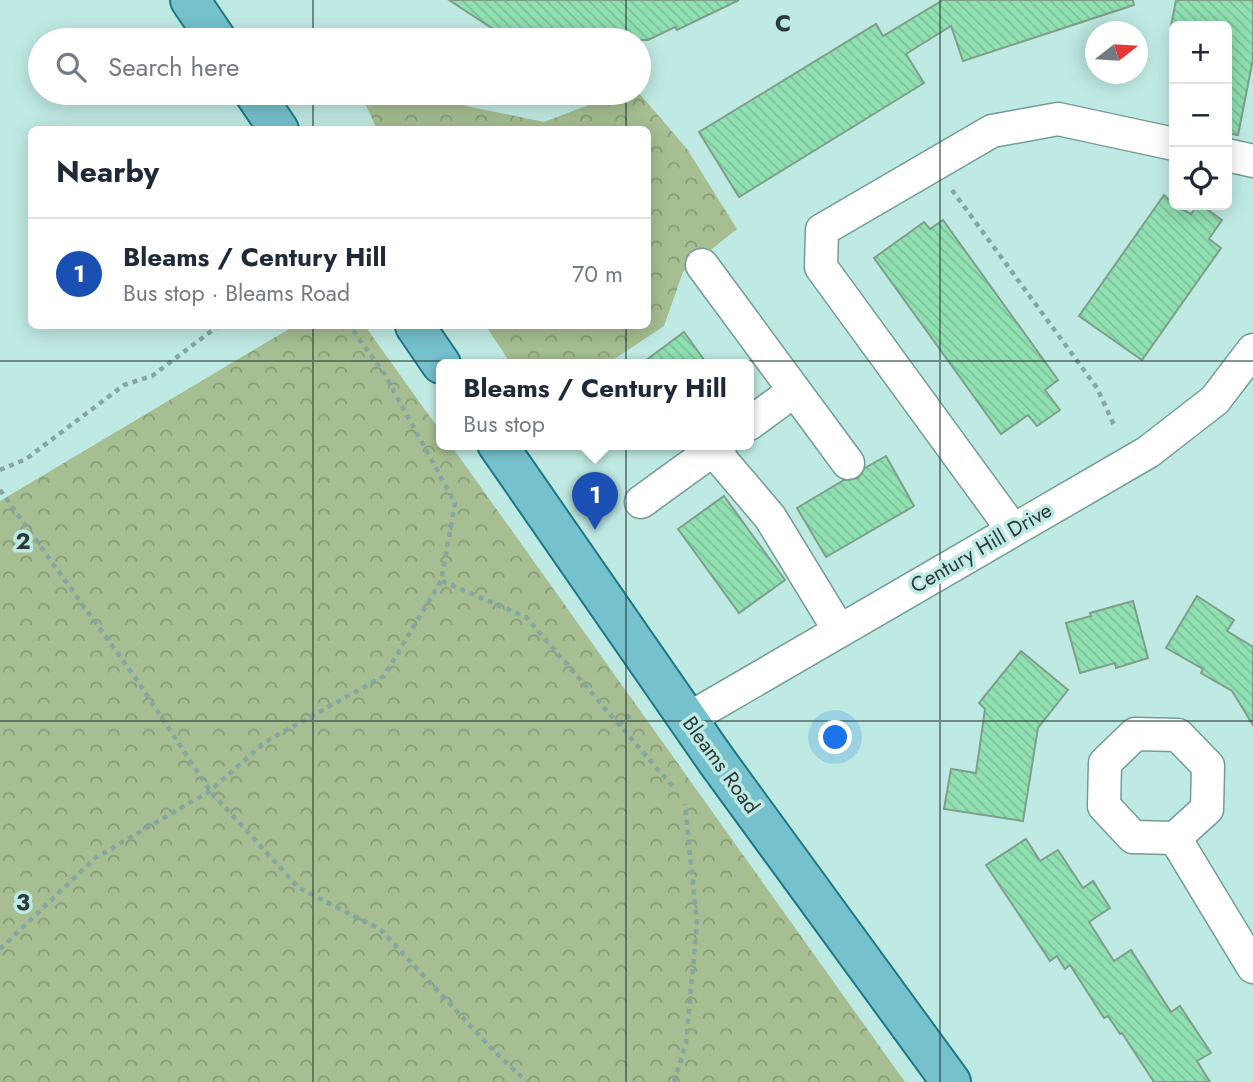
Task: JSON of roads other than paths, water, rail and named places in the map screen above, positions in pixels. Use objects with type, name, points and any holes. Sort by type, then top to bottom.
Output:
[{"type":"main road","points":[[190,0],[210,28]]},
{"type":"main road","points":[[262,105],[276,126]]},
{"type":"main road","points":[[417,329],[438,359]]},
{"type":"main road","name":"Bleams Road","points":[[501,450],[688,719],[951,1082]]},
{"type":"street","points":[[1013,530],[821,267],[822,230],[992,131],[1058,119],[1169,143]]},
{"type":"street","points":[[1232,156],[1253,161]]},
{"type":"street","points":[[702,265],[848,463]]},
{"type":"street","name":"Century Hill Drive","points":[[688,719],[1148,452],[1215,400],[1253,350]]},
{"type":"street","points":[[754,420],[794,390]]},
{"type":"street","points":[[641,502],[713,450]]},
{"type":"street","points":[[719,450],[770,517],[839,630]]},
{"type":"street","points":[[1175,838],[1253,967]]},
{"type":"place","name":"Bleams / Century Hill","points":[[595,530]]}]
